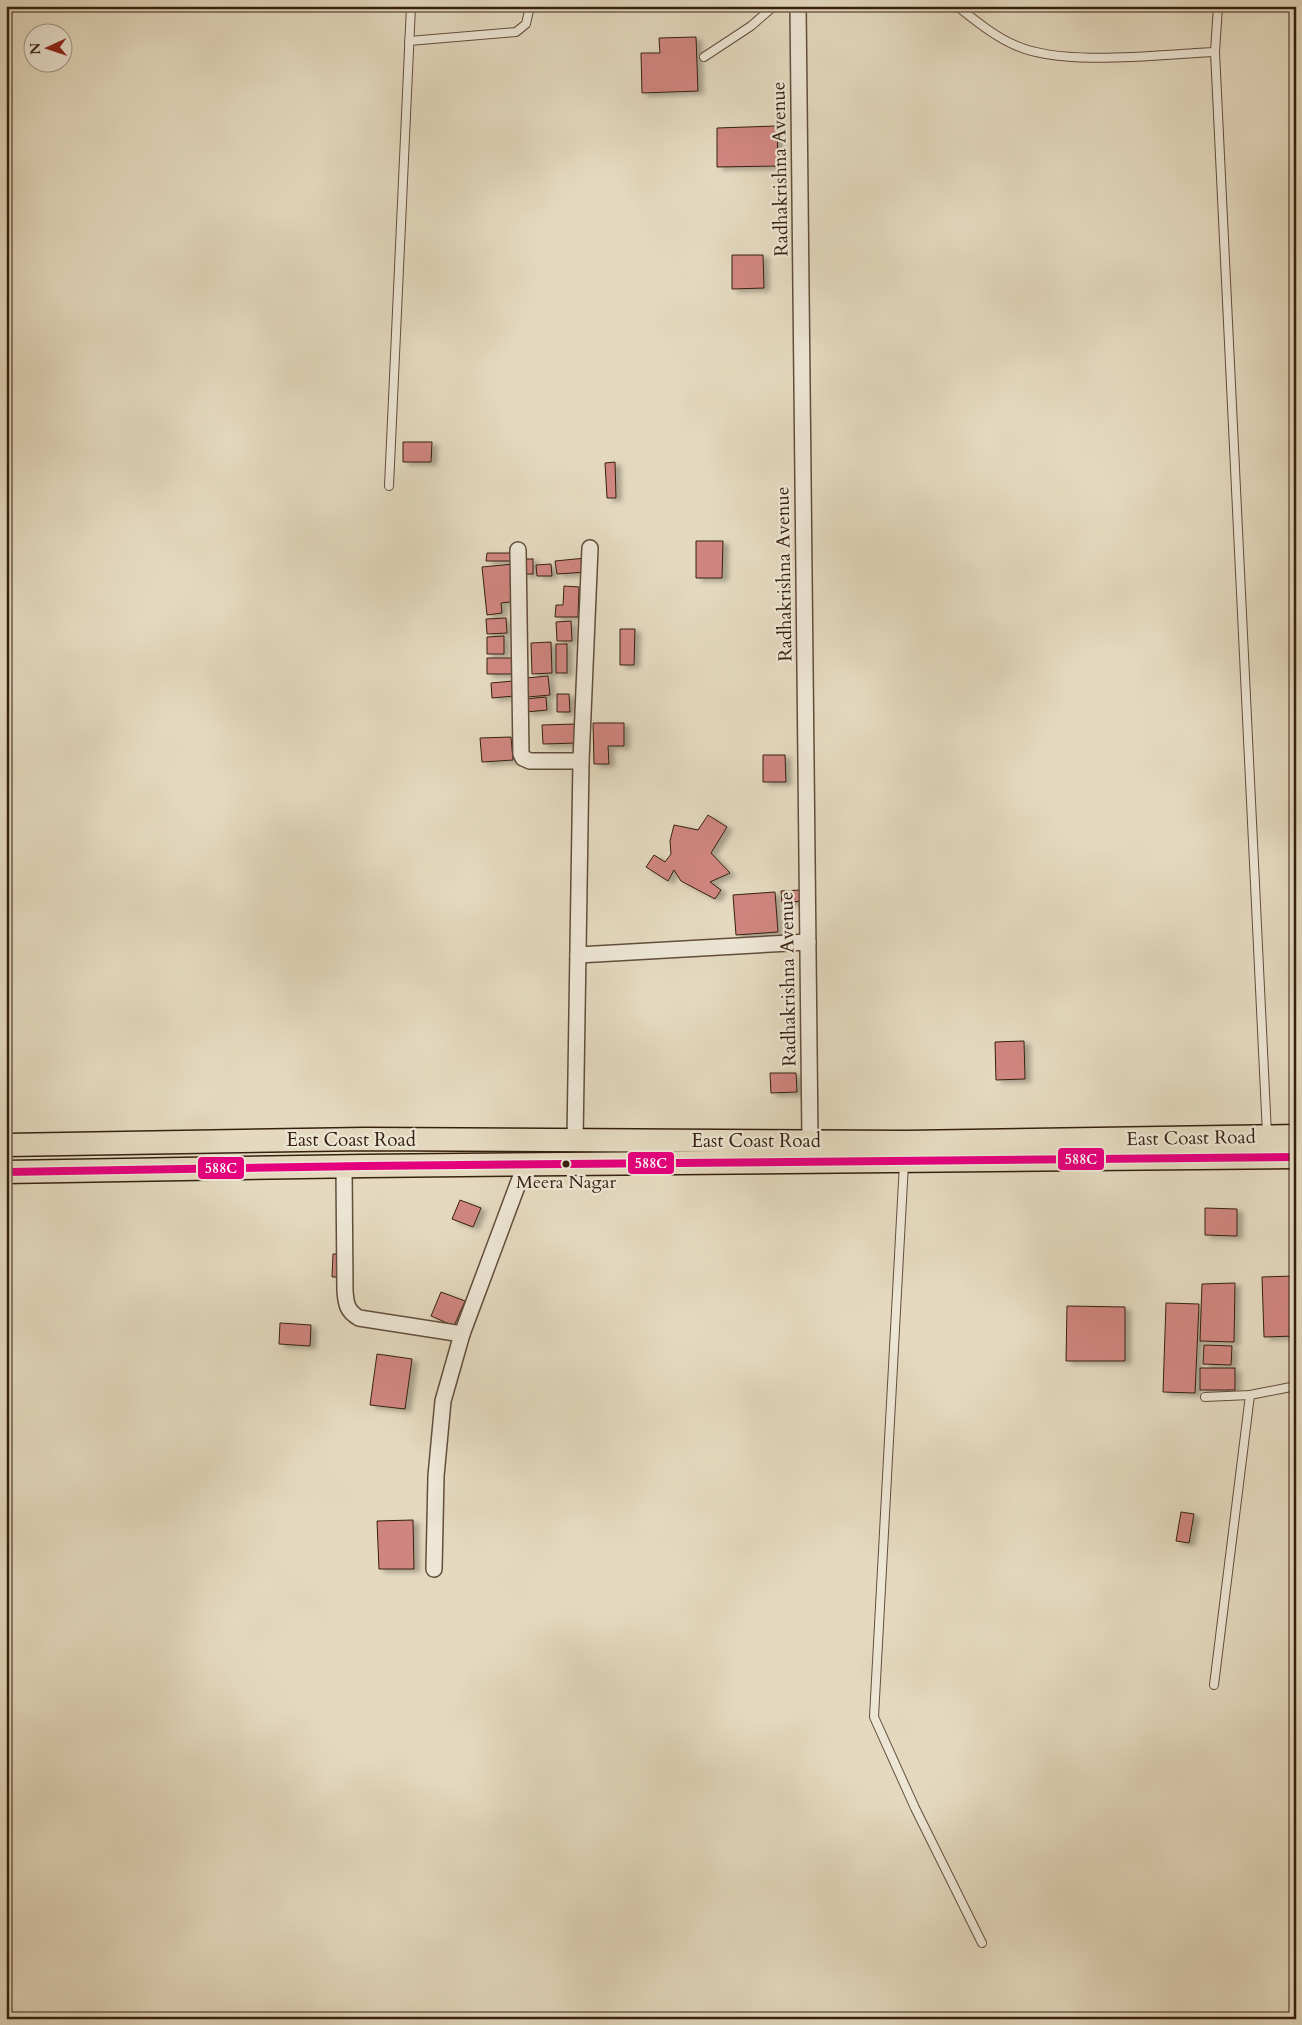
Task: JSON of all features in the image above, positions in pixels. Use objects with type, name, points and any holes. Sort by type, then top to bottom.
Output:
[{"type":"main road","name":"East Coast Road","points":[[6,1145],[365,1139],[810,1142],[1296,1136]]},
{"type":"main road","name":"East Coast Road","points":[[6,1172],[344,1166],[1296,1157]]},
{"type":"street","name":"Radhakrishna Avenue","points":[[798,6],[810,1142]]},
{"type":"street","points":[[575,1140],[581,761],[590,548]]},
{"type":"street","points":[[518,550],[521,754],[523,758],[530,761],[581,761]]},
{"type":"street","points":[[578,955],[808,942]]},
{"type":"street","points":[[434,1570],[436,1476],[443,1401],[462,1334],[525,1165]]},
{"type":"street","points":[[344,1166],[345,1290],[346,1305],[350,1313],[359,1318],[462,1334]]},
{"type":"lane","points":[[389,486],[411,6]]},
{"type":"lane","points":[[409,41],[516,32],[526,24],[530,6]]},
{"type":"lane","points":[[704,57],[751,26],[774,6]]},
{"type":"lane","points":[[957,6],[993,34],[1018,47],[1044,54],[1086,57],[1216,52]]},
{"type":"lane","points":[[1218,6],[1216,52],[1267,1136]]},
{"type":"lane","points":[[904,1160],[874,1717],[915,1808],[982,1943]]},
{"type":"lane","points":[[1205,1397],[1250,1395],[1296,1386]]},
{"type":"lane","points":[[1214,1685],[1250,1395]]},
{"type":"building","points":[[696,37],[698,91],[642,93],[641,53],[660,53],[659,38]]},
{"type":"building","points":[[777,126],[778,166],[717,167],[717,128]]},
{"type":"building","points":[[732,255],[763,255],[764,288],[732,289]]},
{"type":"building","points":[[403,442],[432,442],[431,462],[403,462]]},
{"type":"building","points":[[615,462],[616,498],[607,498],[605,463]]},
{"type":"building","points":[[696,541],[723,541],[722,578],[696,578]]},
{"type":"building","points":[[487,553],[516,553],[516,561],[486,561]]},
{"type":"building","points":[[586,558],[587,572],[557,574],[555,561]]},
{"type":"building","points":[[523,559],[533,559],[533,574],[523,574]]},
{"type":"building","points":[[514,564],[517,601],[501,603],[502,613],[487,615],[482,567]]},
{"type":"building","points":[[551,564],[552,576],[537,576],[536,565]]},
{"type":"building","points":[[564,586],[579,587],[578,617],[555,617],[556,605],[563,605]]},
{"type":"building","points":[[506,618],[507,633],[487,634],[486,619]]},
{"type":"building","points":[[571,621],[572,641],[557,641],[556,622]]},
{"type":"building","points":[[620,629],[635,629],[634,665],[620,665]]},
{"type":"building","points":[[504,636],[504,654],[487,654],[487,637]]},
{"type":"building","points":[[551,642],[552,673],[532,674],[531,643]]},
{"type":"building","points":[[556,644],[567,644],[567,673],[556,673]]},
{"type":"building","points":[[487,658],[515,658],[516,674],[487,674]]},
{"type":"building","points":[[548,676],[550,695],[528,697],[526,678]]},
{"type":"building","points":[[513,681],[514,696],[492,698],[491,683]]},
{"type":"building","points":[[557,694],[569,694],[570,712],[557,712]]},
{"type":"building","points":[[546,697],[547,710],[526,712],[525,699]]},
{"type":"building","points":[[593,723],[624,723],[624,746],[608,746],[609,764],[594,764]]},
{"type":"building","points":[[576,724],[577,743],[543,744],[542,725]]},
{"type":"building","points":[[511,737],[513,760],[482,762],[480,738]]},
{"type":"building","points":[[763,755],[785,755],[786,782],[763,782]]},
{"type":"building","points":[[708,815],[727,827],[711,853],[730,873],[710,882],[721,890],[715,899],[681,881],[674,870],[668,881],[646,867],[654,855],[665,862],[671,854],[670,841],[674,825],[698,830]]},
{"type":"building","points":[[801,890],[802,901],[782,903],[781,891]]},
{"type":"building","points":[[775,892],[778,932],[736,935],[733,895]]},
{"type":"building","points":[[1024,1041],[1025,1079],[996,1080],[995,1042]]},
{"type":"building","points":[[770,1073],[796,1073],[797,1092],[771,1093]]},
{"type":"building","points":[[460,1200],[481,1208],[473,1227],[452,1219]]},
{"type":"building","points":[[1205,1208],[1237,1209],[1237,1236],[1205,1235]]},
{"type":"building","points":[[333,1254],[344,1254],[344,1277],[332,1277]]},
{"type":"building","points":[[1293,1276],[1295,1336],[1264,1337],[1262,1277]]},
{"type":"building","points":[[1235,1283],[1234,1342],[1200,1341],[1202,1284]]},
{"type":"building","points":[[441,1292],[465,1301],[454,1326],[431,1316]]},
{"type":"building","points":[[1166,1303],[1199,1304],[1195,1393],[1163,1392]]},
{"type":"building","points":[[1067,1306],[1125,1307],[1125,1361],[1066,1361]]},
{"type":"building","points":[[280,1323],[311,1325],[310,1346],[279,1344]]},
{"type":"building","points":[[1204,1345],[1232,1346],[1231,1365],[1203,1364]]},
{"type":"building","points":[[377,1354],[412,1359],[405,1409],[370,1405]]},
{"type":"building","points":[[1200,1368],[1235,1368],[1235,1390],[1200,1390]]},
{"type":"building","points":[[1181,1512],[1194,1514],[1189,1543],[1176,1541]]},
{"type":"building","points":[[413,1520],[414,1569],[379,1569],[377,1521]]},
{"type":"transit line","name":"588C","points":[[6,1172],[365,1166],[1296,1157]]},
{"type":"place","name":"Meera Nagar","points":[[566,1164]]}]
